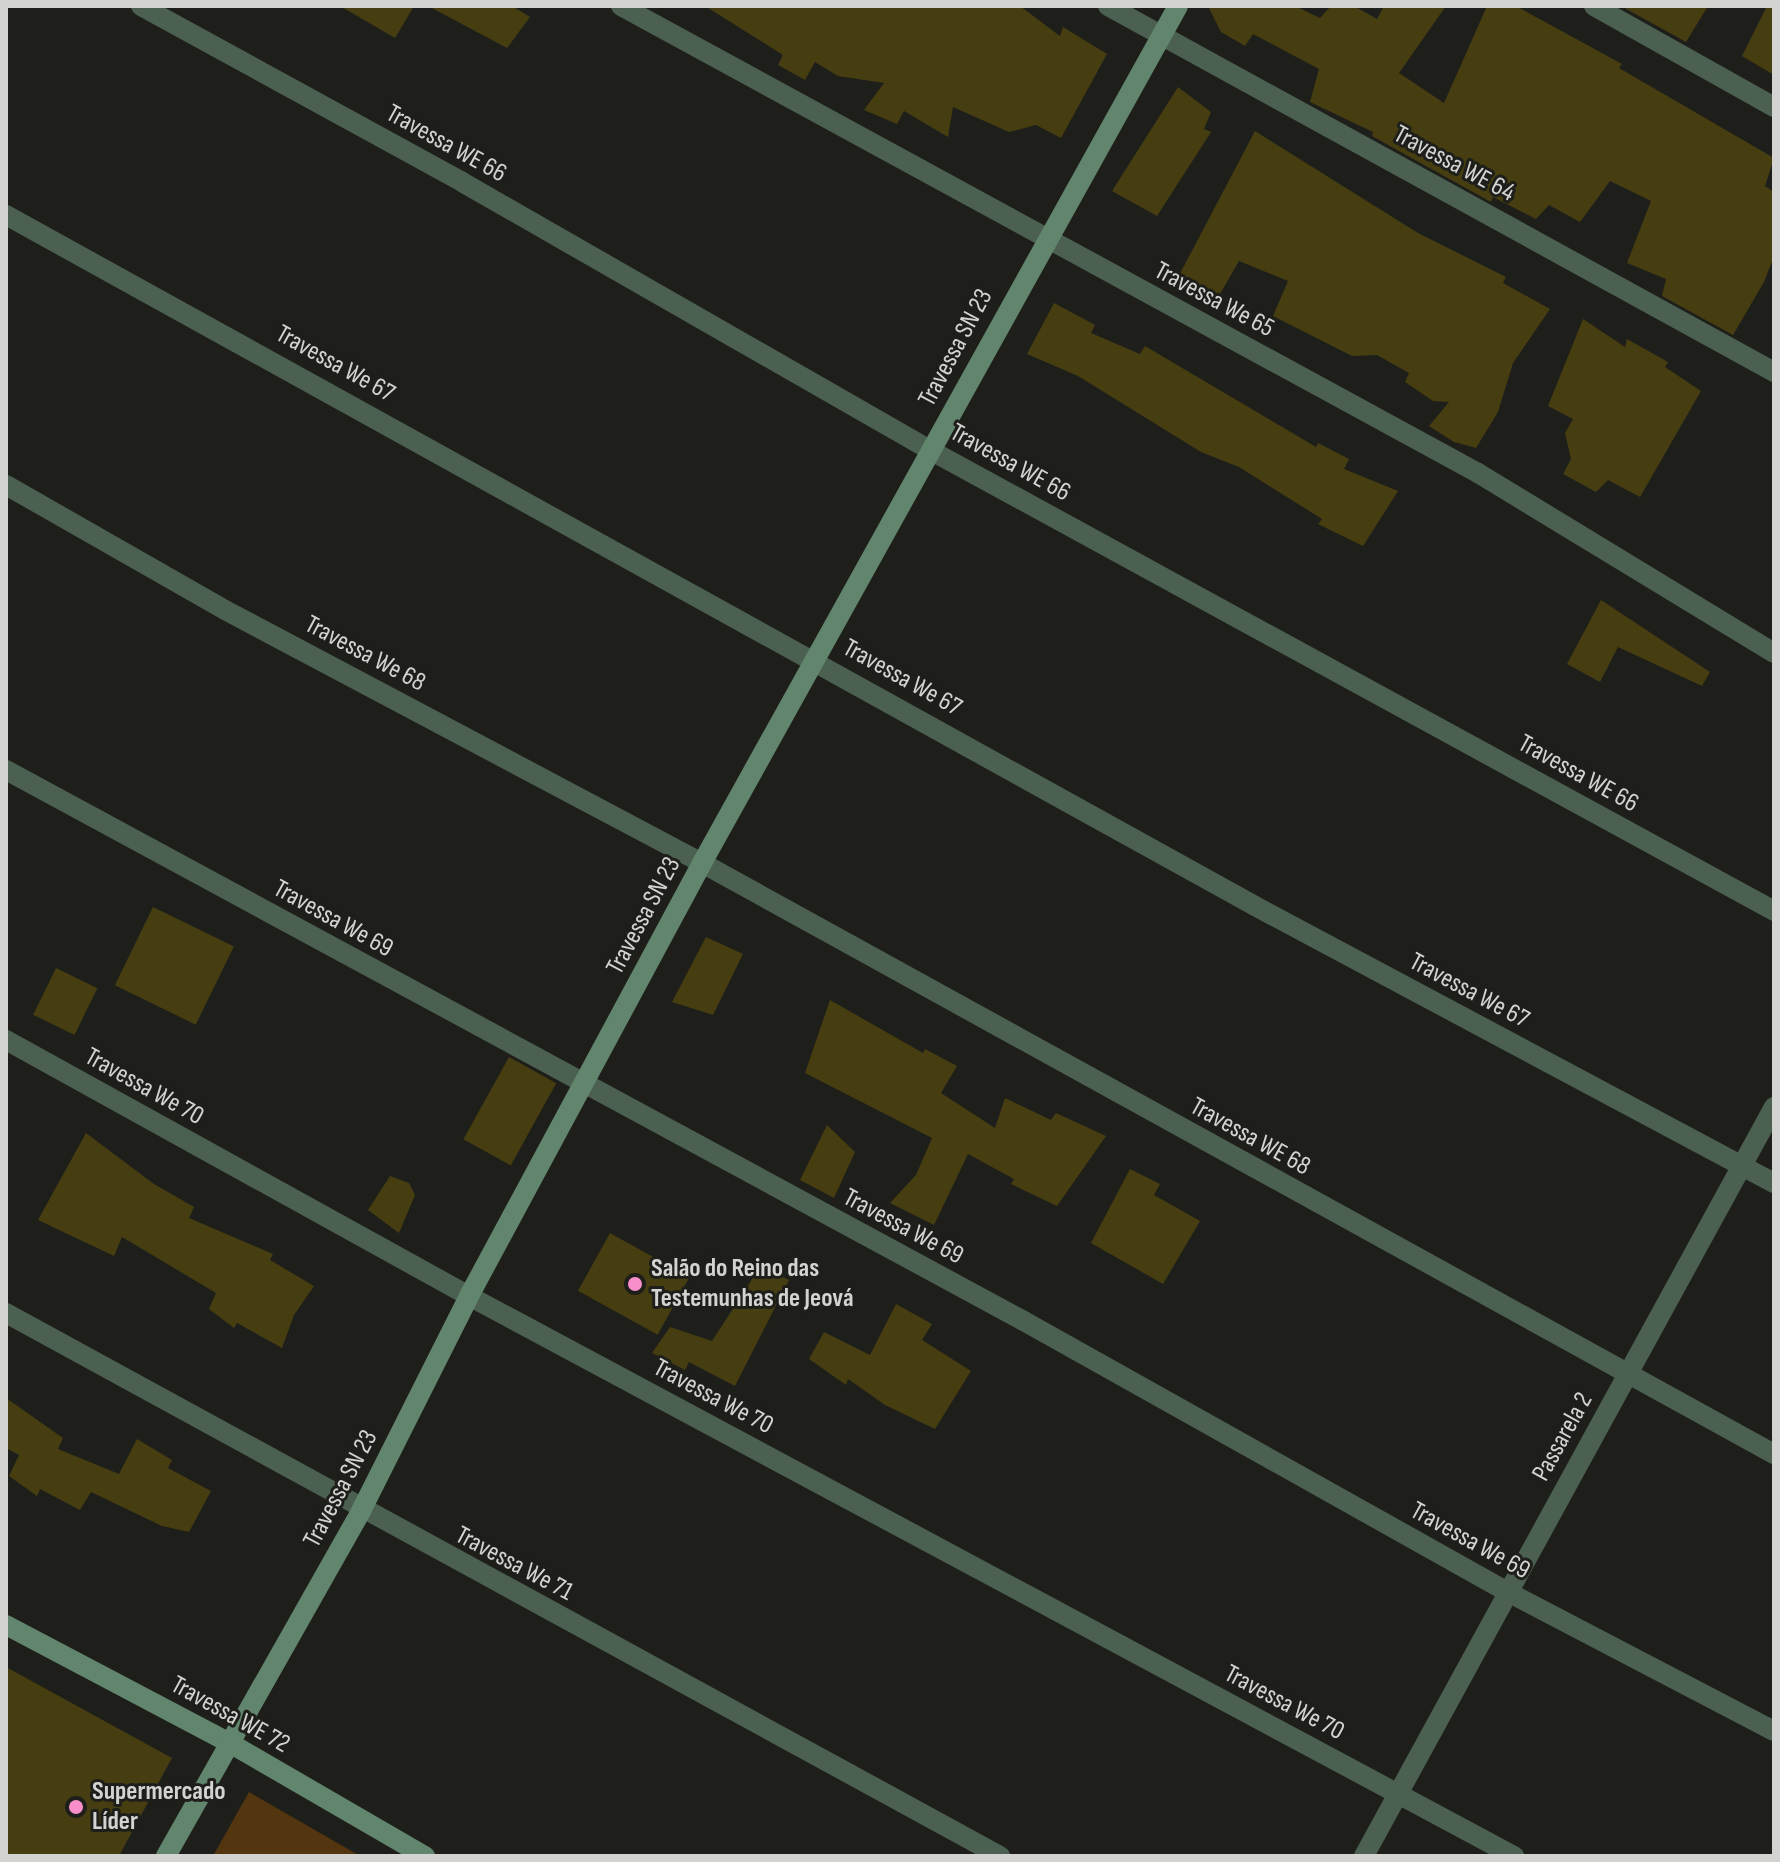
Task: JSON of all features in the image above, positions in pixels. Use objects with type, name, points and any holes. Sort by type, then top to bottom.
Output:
[{"type":"main road","name":"Travessa SN 23","points":[[166,1856],[361,1511],[469,1296],[702,863],[1045,239],[1178,6]]},
{"type":"main road","name":"Travessa WE 72","points":[[6,1625],[228,1742],[425,1856]]},
{"type":"street","name":"Travessa WE 66","points":[[141,6],[462,182],[930,450],[1774,911]]},
{"type":"street","name":"Travessa We 65","points":[[621,6],[1478,473],[1774,653]]},
{"type":"street","name":"Travessa WE 64","points":[[1108,6],[1774,372]]},
{"type":"street","points":[[1594,6],[1774,107]]},
{"type":"street","name":"Travessa We 67","points":[[6,215],[815,659],[1255,906],[1774,1183]]},
{"type":"street","name":"Travessa We 68","points":[[6,485],[225,610],[702,863]]},
{"type":"street","name":"Travessa We 69","points":[[6,770],[1022,1320],[1506,1591],[1774,1731]]},
{"type":"street","name":"Travessa WE 68","points":[[702,863],[1774,1454]]},
{"type":"street","name":"Travessa We 70","points":[[6,1040],[469,1296],[1398,1793]]},
{"type":"street","name":"Passarela 2","points":[[1364,1856],[1506,1591],[1745,1167],[1774,1107]]},
{"type":"street","name":"Travessa We 71","points":[[6,1313],[361,1511],[1000,1856]]},
{"type":"street","points":[[1398,1793],[1514,1856]]},
{"type":"shaded area","points":[[249,1792],[360,1856],[213,1856]]},
{"type":"building","points":[[340,6],[414,6],[395,38]]},
{"type":"building","points":[[428,6],[512,6],[530,17],[507,48]]},
{"type":"building","points":[[705,6],[1020,6],[1060,36],[1063,27],[1107,54],[1061,138],[1036,125],[1009,132],[953,107],[948,137],[904,111],[897,124],[864,110],[884,83],[838,76],[815,62],[805,80],[778,65],[783,55]]},
{"type":"building","points":[[1208,6],[1295,6],[1320,18],[1331,6],[1354,6],[1377,19],[1384,6],[1446,6],[1399,73],[1444,103],[1487,6],[1516,6],[1622,64],[1619,68],[1774,158],[1765,186],[1774,192],[1774,256],[1764,282],[1733,335],[1662,296],[1666,279],[1627,263],[1651,201],[1610,181],[1580,222],[1549,205],[1536,219],[1493,197],[1491,202],[1372,136],[1373,132],[1310,102],[1319,69],[1253,34],[1245,46],[1221,32]]},
{"type":"building","points":[[1621,6],[1708,6],[1686,42]]},
{"type":"building","points":[[1767,6],[1774,6],[1774,75],[1742,56]]},
{"type":"building","points":[[1178,87],[1211,112],[1204,129],[1211,132],[1157,216],[1112,191]]},
{"type":"building","points":[[1255,131],[1418,233],[1506,277],[1503,283],[1550,309],[1513,363],[1498,412],[1476,448],[1454,442],[1429,426],[1449,402],[1433,401],[1405,382],[1409,373],[1377,355],[1352,356],[1273,316],[1288,281],[1239,261],[1216,301],[1174,285]]},
{"type":"building","points":[[1054,303],[1095,325],[1091,333],[1140,354],[1145,346],[1316,447],[1318,443],[1349,459],[1344,469],[1398,491],[1363,546],[1318,524],[1322,519],[1239,467],[1201,452],[1078,376],[1027,354]]},
{"type":"building","points":[[1583,319],[1625,347],[1627,339],[1668,362],[1665,367],[1701,391],[1640,497],[1608,480],[1596,492],[1563,474],[1571,459],[1565,433],[1573,419],[1548,406]]},
{"type":"building","points":[[1601,600],[1710,672],[1702,686],[1618,647],[1600,682],[1567,664]]},
{"type":"building","points":[[153,907],[234,946],[196,1025],[115,985]]},
{"type":"building","points":[[706,937],[743,954],[713,1015],[672,1002]]},
{"type":"building","points":[[56,968],[97,988],[75,1035],[33,1015]]},
{"type":"building","points":[[830,1000],[923,1053],[925,1049],[957,1066],[941,1093],[995,1128],[1005,1098],[1051,1120],[1056,1113],[1106,1136],[1057,1206],[1011,1184],[1014,1179],[968,1154],[934,1225],[890,1203],[916,1175],[932,1138],[805,1073]]},
{"type":"building","points":[[509,1057],[556,1083],[511,1165],[463,1139]]},
{"type":"building","points":[[827,1125],[855,1152],[834,1198],[800,1180]]},
{"type":"building","points":[[86,1133],[154,1184],[194,1207],[189,1218],[273,1254],[270,1260],[314,1286],[294,1315],[282,1348],[237,1323],[234,1328],[209,1309],[216,1293],[122,1237],[114,1256],[38,1220]]},
{"type":"building","points":[[1130,1169],[1160,1184],[1154,1195],[1200,1221],[1163,1284],[1091,1243]]},
{"type":"building","points":[[390,1176],[409,1183],[415,1195],[399,1233],[368,1210]]},
{"type":"building","name":"Salão do Reino das Testemunhas de Jeová","points":[[610,1233],[690,1277],[658,1335],[578,1291]]},
{"type":"building","points":[[760,1267],[789,1280],[735,1386],[689,1362],[685,1370],[652,1353],[670,1327],[712,1341]]},
{"type":"building","points":[[896,1304],[932,1324],[922,1340],[971,1371],[935,1429],[885,1405],[848,1379],[846,1385],[809,1359],[824,1332],[870,1355]]},
{"type":"building","points":[[6,1398],[63,1438],[58,1449],[119,1474],[137,1439],[172,1460],[168,1468],[211,1491],[189,1532],[162,1526],[91,1492],[80,1510],[40,1489],[37,1496],[9,1476],[19,1455],[6,1448]]},
{"type":"building","name":"Supermercado Líder","points":[[6,1667],[172,1758],[119,1856],[6,1856]]},
{"type":"place","name":"Salão do Reino das Testemunhas de Jeová","points":[[635,1284]]},
{"type":"place","name":"Supermercado Líder","points":[[76,1807]]}]
